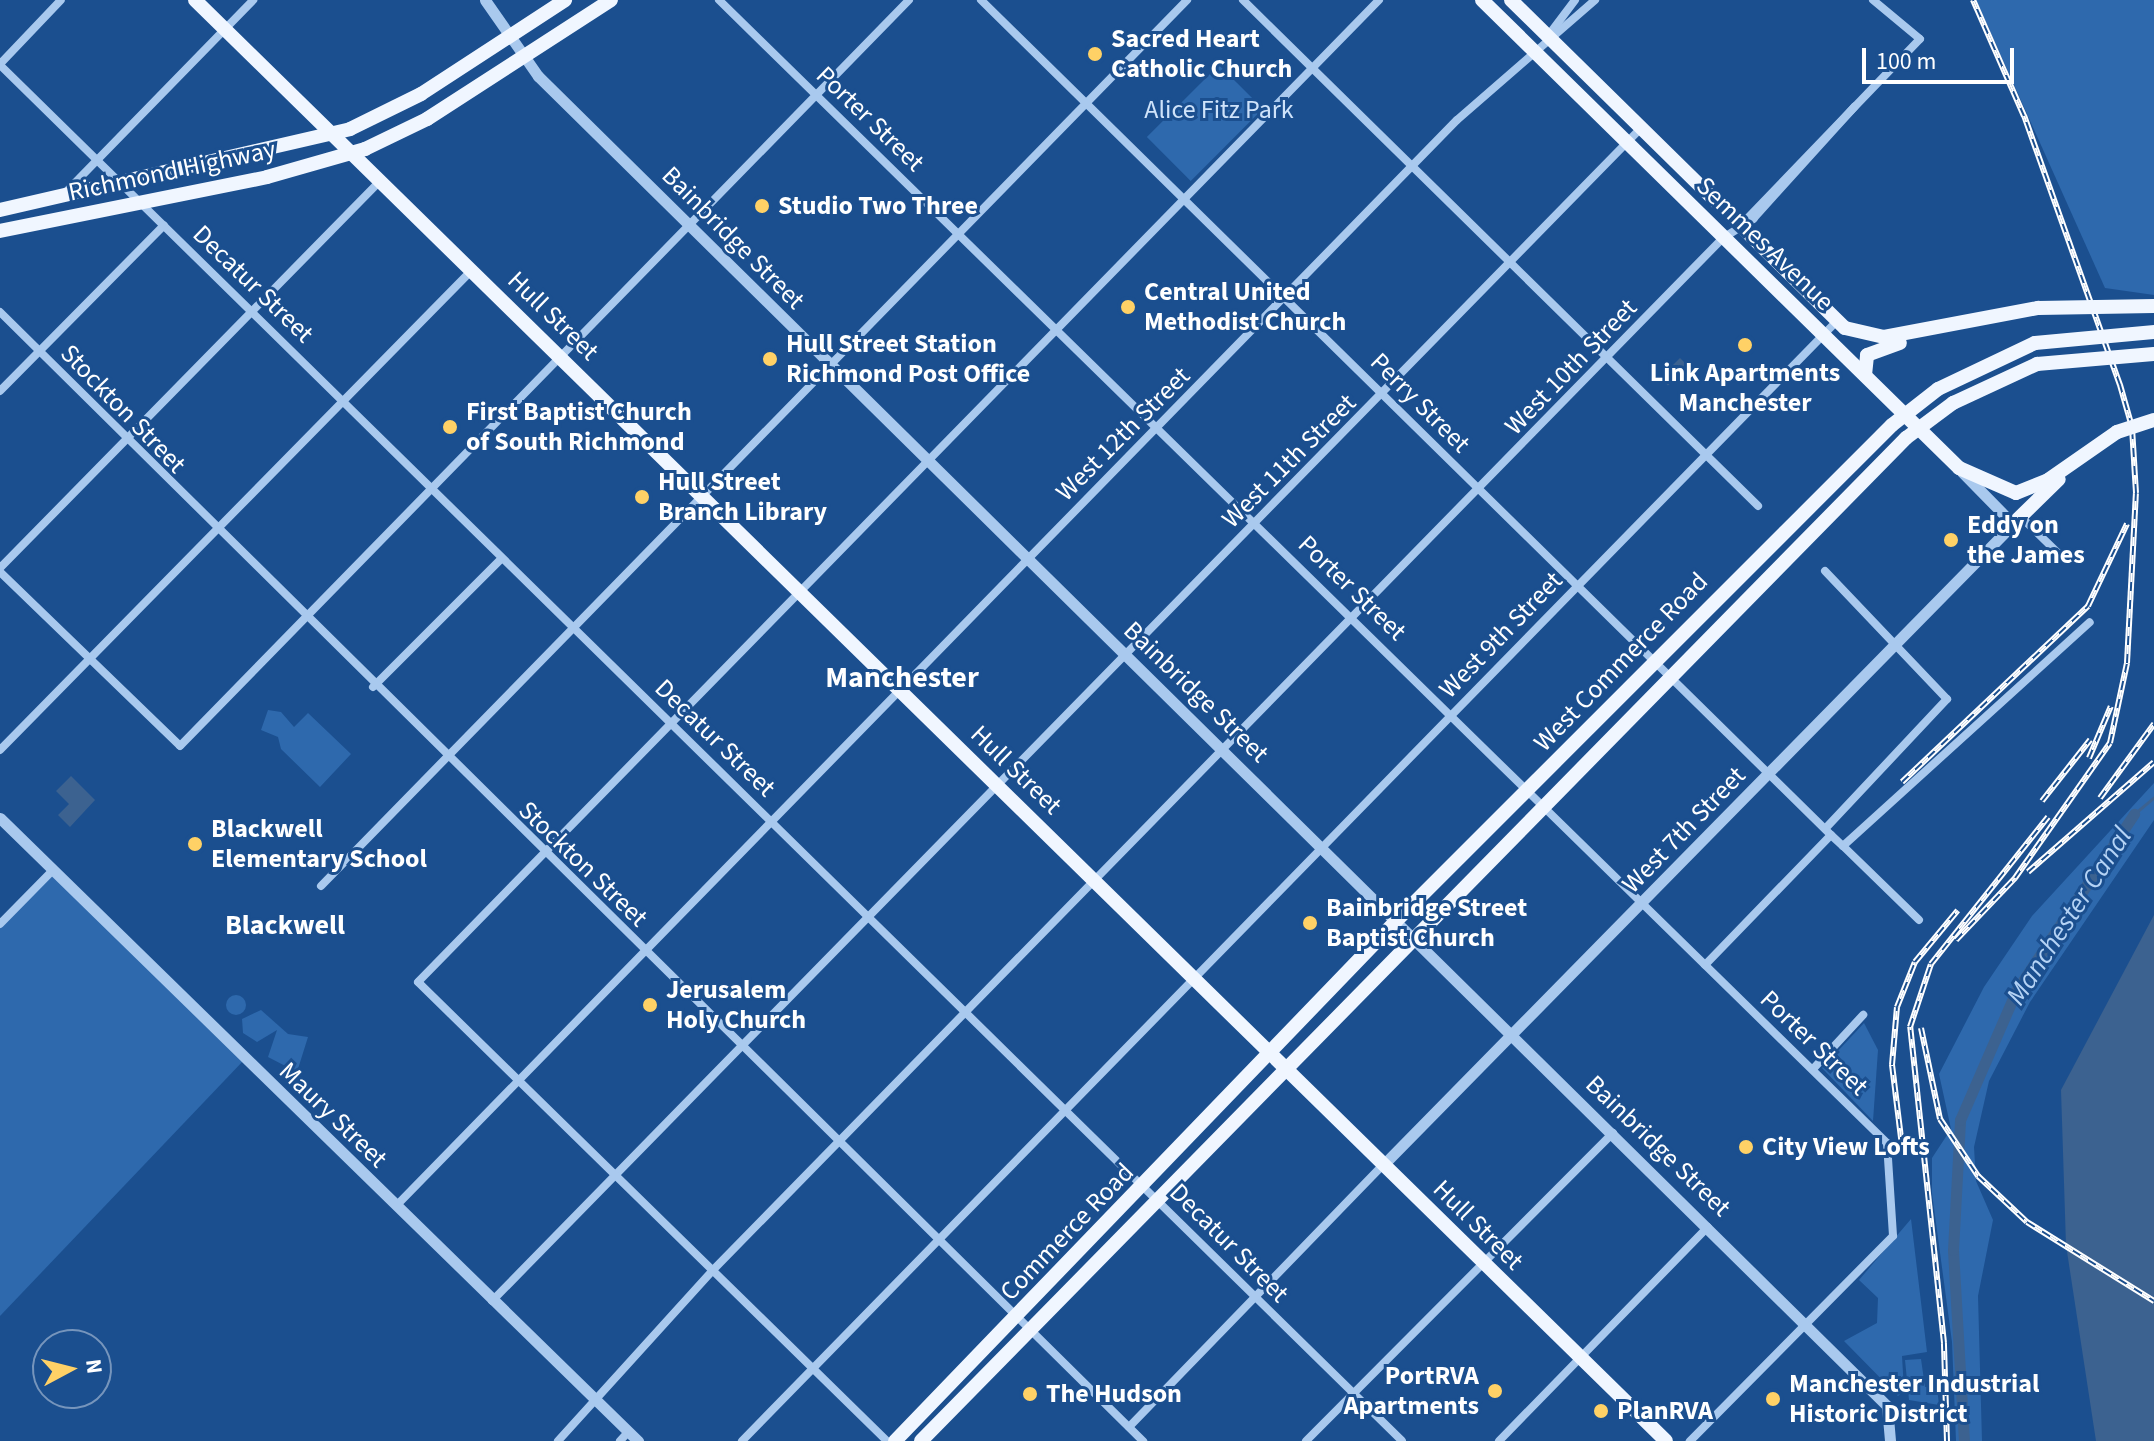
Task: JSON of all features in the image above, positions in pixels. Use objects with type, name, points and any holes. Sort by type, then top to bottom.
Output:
[{"type":"main road","name":"Hull Street","points":[[195,0],[1666,1441]]},
{"type":"main road","name":"Richmond Highway","points":[[0,210],[334,135],[398,107],[565,0]]},
{"type":"main road","name":"Richmond Highway","points":[[0,231],[143,203],[353,153],[427,119],[611,0]]},
{"type":"main road","name":"Semmes Avenue","points":[[1482,0],[1959,468]]},
{"type":"main road","name":"Semmes Avenue","points":[[1511,0],[1837,321]]},
{"type":"main road","points":[[1837,321],[1876,337],[1942,328],[2038,308],[2154,306]]},
{"type":"main road","points":[[1865,375],[1864,359],[1874,350],[1942,328]]},
{"type":"main road","name":"West Commerce Road","points":[[1273,1055],[1397,920],[1892,425],[1938,389],[2035,343],[2091,332],[2154,332]]},
{"type":"main road","name":"West Commerce Road","points":[[1286,1069],[1412,935],[1906,438],[1953,403],[2037,364],[2154,354]]},
{"type":"main road","points":[[2017,520],[2074,465],[2117,432],[2154,420]]},
{"type":"main road","points":[[1959,468],[2016,493],[2074,465]]},
{"type":"main road","name":"Commerce Road","points":[[895,1441],[1273,1055]]},
{"type":"main road","name":"Commerce Road","points":[[921,1441],[1286,1069]]},
{"type":"street","points":[[0,64],[61,0]]},
{"type":"street","points":[[60,197],[253,0]]},
{"type":"street","name":"Bainbridge Street","points":[[485,0],[523,57],[688,225],[1613,1132],[1887,1406],[1890,1441]]},
{"type":"street","name":"Porter Street","points":[[719,0],[1257,522],[1452,714],[1540,806],[1887,1143],[1893,1236],[1807,1324]]},
{"type":"street","points":[[381,181],[0,570],[180,746],[429,486],[909,0]]},
{"type":"street","name":"Perry Street","points":[[981,0],[1576,587],[1771,772],[1919,920]]},
{"type":"street","points":[[321,886],[446,758],[570,624],[701,495],[1187,0]]},
{"type":"street","points":[[1243,0],[1758,506]]},
{"type":"street","points":[[887,1441],[418,982],[1379,0]]},
{"type":"street","name":"West 12th Street","points":[[1547,37],[1575,0]]},
{"type":"street","name":"West 12th Street","points":[[396,1206],[1413,167],[1532,50],[1595,0]]},
{"type":"street","name":"West 10th Street","points":[[558,1441],[592,1398],[713,1270],[1097,883],[1723,238],[1740,226],[1851,119],[1855,106],[1920,39],[1873,0]]},
{"type":"street","name":"Decatur Street","points":[[0,64],[1402,1441]]},
{"type":"street","name":"West 11th Street","points":[[492,1301],[742,1048],[867,915],[1383,395],[1641,128]]},
{"type":"street","points":[[0,391],[164,225]]},
{"type":"street","points":[[0,750],[472,270]]},
{"type":"street","name":"Stockton Street","points":[[0,312],[214,531],[1142,1441]]},
{"type":"street","name":"West 9th Street","points":[[742,1441],[1837,321]]},
{"type":"street","name":"Semmes Avenue","points":[[1959,468],[2017,520]]},
{"type":"street","points":[[2017,520],[2060,555]]},
{"type":"street","name":"West 7th Street","points":[[1383,1165],[1642,905],[1894,640],[2017,520]]},
{"type":"street","points":[[373,687],[502,558]]},
{"type":"street","points":[[1705,965],[1947,705],[1945,690],[1825,571]]},
{"type":"street","points":[[1843,846],[2090,622]]},
{"type":"street","name":"Maury Street","points":[[0,818],[592,1398],[624,1436],[638,1441]]},
{"type":"street","points":[[0,924],[53,870]]},
{"type":"street","points":[[1813,1069],[1863,1015]]},
{"type":"street","points":[[1306,1441],[1613,1132]]},
{"type":"street","points":[[1129,1427],[1258,1299],[1383,1165]]},
{"type":"street","points":[[1499,1441],[1709,1227]]},
{"type":"street","points":[[1690,1441],[1807,1324]]},
{"type":"green space","points":[[1976,0],[2154,0],[2154,295],[2105,288]]},
{"type":"green space","name":"Alice Fitz Park","points":[[1219,65],[1263,109],[1191,181],[1147,137]]},
{"type":"green space","points":[[268,710],[281,712],[294,727],[308,713],[351,754],[320,787],[281,749],[278,737],[261,730]]},
{"type":"green space","points":[[2154,783],[2154,820],[2030,1002],[1989,1081],[1974,1147],[1976,1181],[1993,1220],[1978,1296],[1982,1441],[1956,1441],[1952,1342],[1932,1193],[1932,1158],[1951,1129],[1939,1074],[1984,987],[2032,916]]},
{"type":"green space","points":[[53,870],[244,1060],[0,1316],[0,924]]},
{"type":"green space","points":[[236,995],[243,998],[246,1005],[243,1012],[236,1015],[229,1012],[226,1005],[229,998]]},
{"type":"green space","points":[[261,1010],[288,1034],[308,1037],[297,1072],[268,1057],[277,1030],[257,1042],[243,1033],[242,1019]]},
{"type":"green space","points":[[1864,1023],[1878,1050],[1873,1121],[1822,1068]]},
{"type":"green space","points":[[1911,1219],[1927,1352],[1902,1356],[1904,1390],[1898,1396],[1844,1341],[1877,1323],[1878,1298],[1859,1280]]},
{"type":"green space","points":[[1921,1359],[1925,1387],[1937,1387],[1939,1405],[1909,1400],[1905,1360]]},
{"type":"shaded area","points":[[1680,358],[1688,366],[1668,386],[1660,378]]},
{"type":"shaded area","points":[[71,776],[95,800],[70,827],[58,815],[69,804],[56,791]]},
{"type":"shaded area","points":[[2154,915],[2154,1441],[2096,1441],[2066,1245],[2061,1090]]},
{"type":"waterway","points":[[2134,814],[2154,797]]},
{"type":"waterway","name":"Manchester Canal","points":[[1964,1441],[1953,1250],[1960,1120],[2016,991],[2134,814]]},
{"type":"railway","points":[[1956,940],[2015,878],[2110,743],[2127,663],[2136,493],[2132,427],[2120,385],[2024,116],[1973,0]]},
{"type":"railway","points":[[1902,782],[2088,606],[2127,524]]},
{"type":"railway","points":[[2089,758],[2111,706]]},
{"type":"railway","points":[[2100,798],[2154,724]]},
{"type":"railway","points":[[2042,801],[2090,740]]},
{"type":"railway","points":[[2028,872],[2154,762]]},
{"type":"railway","points":[[1947,1441],[1944,1343],[1910,1027],[1931,964],[2048,817]]},
{"type":"railway","points":[[1902,1146],[1892,1065],[1897,1007],[1915,962],[1958,910]]},
{"type":"railway","points":[[1921,1028],[1940,1119],[1978,1176],[2027,1222],[2154,1301]]},
{"type":"place","name":"Sacred Heart Catholic Church","points":[[1095,54]]},
{"type":"place","name":"Studio Two Three","points":[[762,206]]},
{"type":"place","name":"Central United Methodist Church","points":[[1128,307]]},
{"type":"place","name":"Link Apartments Manchester","points":[[1745,345]]},
{"type":"place","name":"Hull Street Station Richmond Post Office","points":[[770,359]]},
{"type":"place","name":"First Baptist Church of South Richmond","points":[[450,427]]},
{"type":"place","name":"Hull Street Branch Library","points":[[642,497]]},
{"type":"place","name":"Eddy on the James","points":[[1951,540]]},
{"type":"place","name":"Blackwell Elementary School","points":[[195,844]]},
{"type":"place","name":"Bainbridge Street Baptist Church","points":[[1310,923]]},
{"type":"place","name":"Jerusalem Holy Church","points":[[650,1005]]},
{"type":"place","name":"City View Lofts","points":[[1746,1147]]},
{"type":"place","name":"PortRVA Apartments","points":[[1495,1391]]},
{"type":"place","name":"The Hudson","points":[[1030,1394]]},
{"type":"place","name":"Manchester Industrial Historic District","points":[[1773,1399]]},
{"type":"place","name":"PlanRVA","points":[[1601,1411]]},
{"type":"district","name":"Manchester","points":[[902,678]]},
{"type":"district","name":"Blackwell","points":[[285,925]]}]
